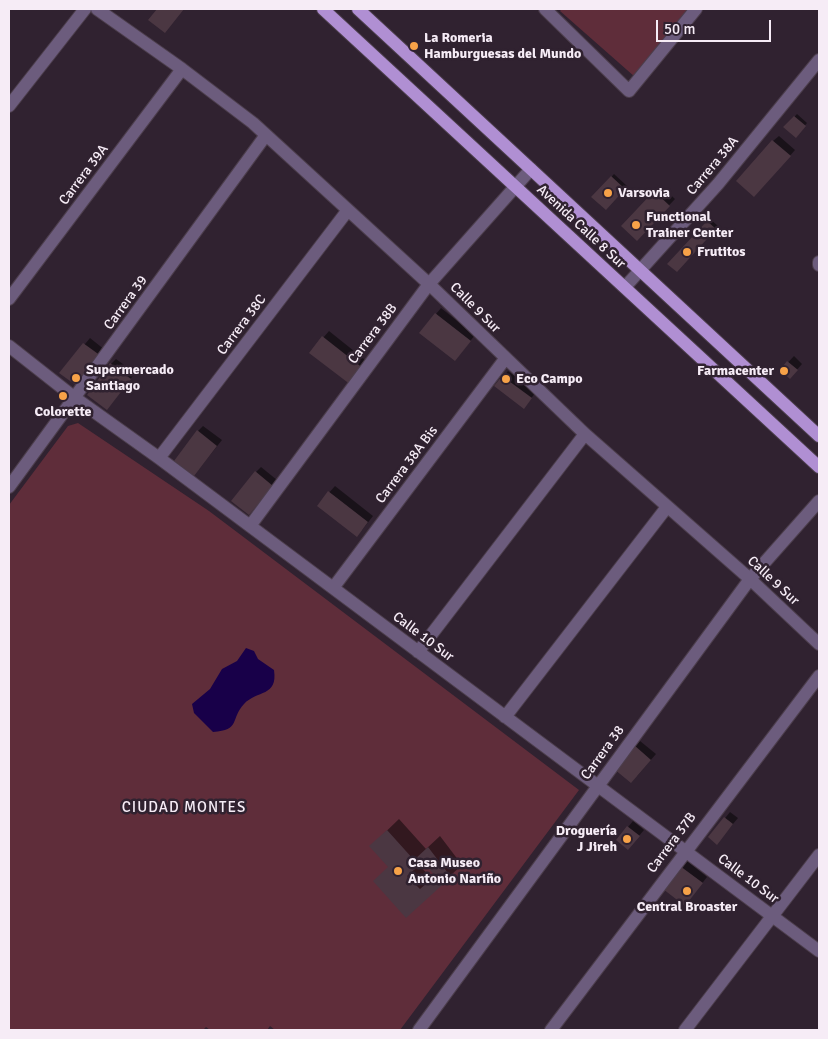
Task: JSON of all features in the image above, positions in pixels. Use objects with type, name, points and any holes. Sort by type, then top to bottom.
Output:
[{"type":"main road","name":"Avenida Calle 8 Sur","points":[[323,9],[819,467]]},
{"type":"main road","name":"Avenida Calle 8 Sur","points":[[358,9],[819,436]]},
{"type":"street","points":[[9,106],[85,9]]},
{"type":"street","name":"Calle 9 Sur","points":[[96,9],[182,69],[266,135],[429,284],[585,434],[750,579],[819,644]]},
{"type":"street","points":[[544,9],[629,91],[696,9]]},
{"type":"street","name":"Carrera 38A","points":[[625,288],[718,184],[819,60]]},
{"type":"street","name":"Carrera 39A","points":[[9,299],[182,69]]},
{"type":"street","name":"Carrera 39","points":[[9,487],[266,135]]},
{"type":"street","name":"Carrera 38B","points":[[250,526],[429,284],[531,169]]},
{"type":"street","name":"Carrera 38C","points":[[159,458],[348,210]]},
{"type":"street","name":"Calle 10 Sur","points":[[9,346],[75,398],[159,458],[819,951]]},
{"type":"street","name":"Carrera 38A Bis","points":[[333,588],[505,359]]},
{"type":"street","points":[[418,652],[585,434]]},
{"type":"street","name":"Carrera 38","points":[[419,1030],[750,579],[819,501]]},
{"type":"street","points":[[505,717],[667,507]]},
{"type":"street","name":"Carrera 37B","points":[[551,1030],[819,676]]},
{"type":"street","points":[[685,1030],[819,855]]},
{"type":"shaded area","points":[[562,9],[688,9],[635,77],[560,11]]},
{"type":"shaded area","points":[[78,423],[209,511],[579,790],[400,1030],[275,1030],[270,1026],[267,1030],[210,1030],[206,1027],[203,1030],[9,1030],[9,505],[68,426]]},
{"type":"shaded area","points":[[246,648],[254,651],[258,659],[274,670],[273,685],[270,689],[244,704],[234,723],[228,729],[213,732],[194,713],[192,704],[210,689],[222,669],[237,661]]},
{"type":"building","points":[[157,9],[184,9],[165,33],[148,20]]},
{"type":"building","points":[[794,116],[806,126],[796,138],[783,127]]},
{"type":"building","points":[[772,140],[791,156],[754,197],[736,181]]},
{"type":"building","name":"Varsovia","points":[[611,176],[625,189],[606,210],[591,197]]},
{"type":"building","points":[[654,191],[670,206],[637,241],[621,226]]},
{"type":"building","name":"Frutitos","points":[[707,221],[716,229],[677,272],[667,264]]},
{"type":"building","points":[[435,313],[471,341],[455,361],[419,333]]},
{"type":"building","points":[[322,336],[364,369],[351,385],[309,353]]},
{"type":"building","points":[[83,343],[101,356],[77,386],[59,373]]},
{"type":"building","points":[[787,361],[798,370],[790,379],[780,370]]},
{"type":"building","points":[[110,363],[131,379],[107,410],[87,395]]},
{"type":"building","points":[[502,376],[532,398],[524,409],[494,386]]},
{"type":"building","points":[[197,430],[217,446],[194,476],[174,461]]},
{"type":"building","points":[[255,471],[273,486],[249,515],[231,501]]},
{"type":"building","points":[[328,491],[368,522],[357,537],[317,506]]},
{"type":"building","points":[[634,745],[651,760],[631,783],[614,769]]},
{"type":"building","points":[[724,817],[733,824],[717,845],[708,837]]},
{"type":"building","points":[[627,826],[640,836],[628,850],[616,840]]},
{"type":"building","name":"Casa Museo Antonio Nariño","points":[[387,830],[414,860],[428,847],[451,877],[406,918],[373,881],[388,867],[369,846]],"holes":[[[423,862],[435,876],[420,889],[407,876]]]},
{"type":"building","points":[[680,866],[703,883],[685,906],[663,889]]},
{"type":"place","name":"La Romeria Hamburguesas del Mundo","points":[[414,46]]},
{"type":"place","name":"Varsovia","points":[[608,193]]},
{"type":"place","name":"Functional Trainer Center","points":[[636,225]]},
{"type":"place","name":"Frutitos","points":[[687,252]]},
{"type":"place","name":"Farmacenter","points":[[784,371]]},
{"type":"place","name":"Supermercado Santiago","points":[[76,378]]},
{"type":"place","name":"Eco Campo","points":[[506,379]]},
{"type":"place","name":"Colorette","points":[[63,396]]},
{"type":"place","name":"Droguería J Jireh","points":[[627,839]]},
{"type":"place","name":"Casa Museo Antonio Nariño","points":[[398,871]]},
{"type":"place","name":"Central Broaster","points":[[687,891]]},
{"type":"district","name":"CIUDAD MONTES","points":[[184,808]]}]
